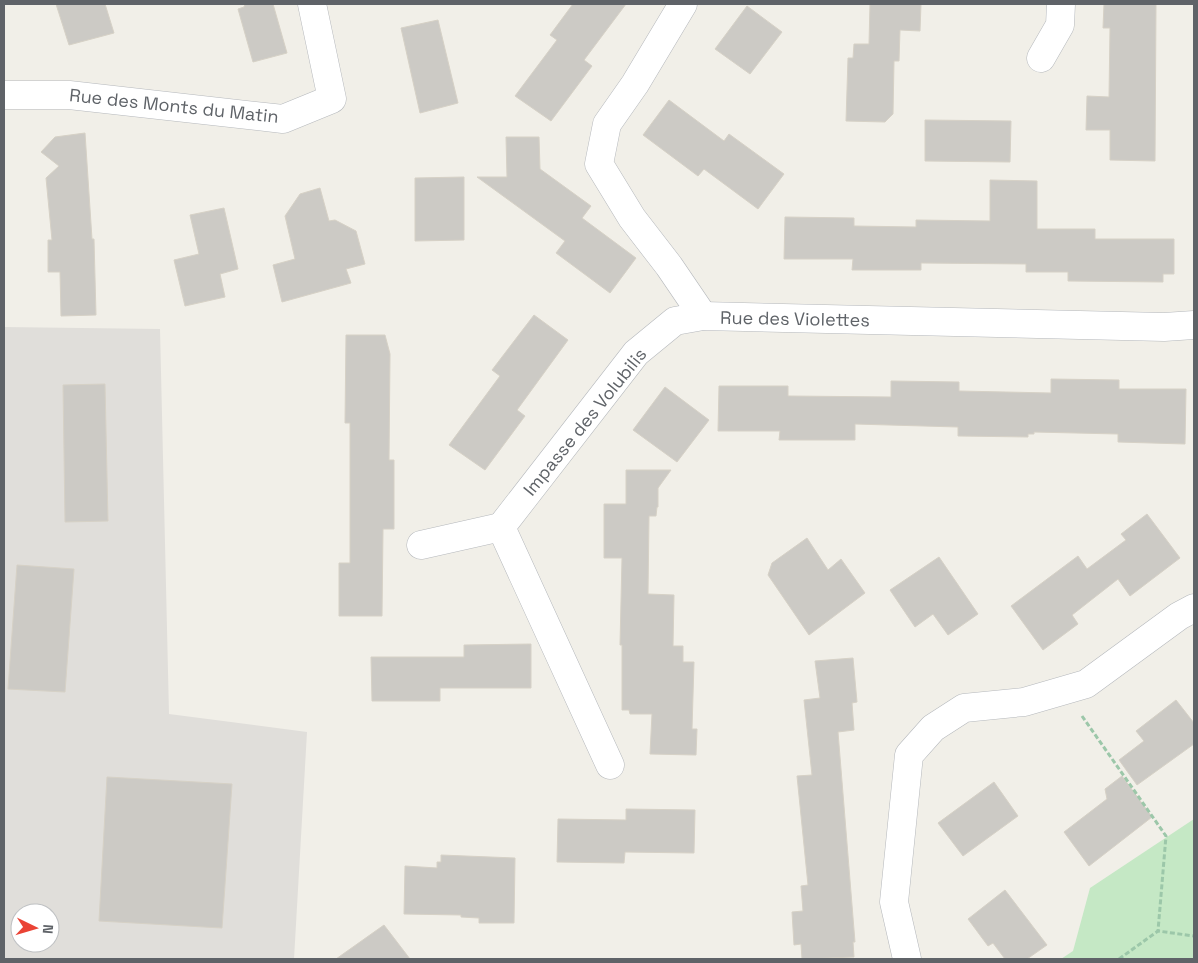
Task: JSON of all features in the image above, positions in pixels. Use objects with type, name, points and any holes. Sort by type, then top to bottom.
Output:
[{"type":"street","name":"Rue des Monts du Matin","points":[[4,95],[69,95],[283,119],[332,99],[312,4]]},
{"type":"street","name":"Rue des Violettes","points":[[683,4],[635,84],[607,124],[599,164],[632,218],[669,266],[703,316],[1164,327],[1194,325]]},
{"type":"street","points":[[1041,58],[1060,26],[1061,4]]},
{"type":"street","name":"Impasse des Volubilis","points":[[501,526],[636,353],[675,320],[703,316]]},
{"type":"street","points":[[421,546],[501,526],[610,765]]},
{"type":"street","points":[[907,959],[894,902],[909,755],[932,728],[964,708],[1024,702],[1086,684],[1179,616],[1194,608]]},
{"type":"path","points":[[1064,690],[1166,836],[1158,931]]},
{"type":"path","points":[[1120,959],[1158,931],[1194,936]]},
{"type":"shaded area","points":[[4,327],[160,329],[169,714],[307,732],[294,959],[4,959]]},
{"type":"green space","points":[[1194,819],[1194,959],[1061,959],[1073,951],[1090,888]]},
{"type":"building","points":[[56,4],[105,4],[114,33],[69,45]]},
{"type":"building","points":[[245,4],[273,4],[287,53],[253,62],[238,9],[244,7]]},
{"type":"building","points":[[573,4],[626,4],[584,60],[592,66],[551,121],[515,96],[557,40],[550,35]]},
{"type":"building","points":[[870,4],[921,4],[920,31],[900,30],[899,61],[894,61],[893,114],[885,122],[846,121],[848,58],[853,58],[854,44],[869,44]]},
{"type":"building","points":[[1104,4],[1156,4],[1155,161],[1110,160],[1110,130],[1086,130],[1087,96],[1109,97],[1110,28],[1103,28]]},
{"type":"building","points":[[747,6],[782,32],[750,74],[715,49]]},
{"type":"building","points":[[438,20],[458,103],[420,113],[401,28]]},
{"type":"building","points":[[669,100],[724,141],[729,134],[784,174],[758,209],[704,169],[698,176],[643,135]]},
{"type":"building","points":[[925,120],[1011,121],[1010,162],[925,161]]},
{"type":"building","points":[[85,133],[92,239],[94,239],[96,315],[61,316],[60,272],[48,272],[48,240],[52,240],[46,178],[59,166],[41,152],[55,137]]},
{"type":"building","points":[[506,137],[539,137],[540,169],[591,206],[582,218],[636,258],[610,293],[556,253],[565,241],[477,177],[507,177]]},
{"type":"building","points":[[464,177],[464,240],[415,241],[415,178]]},
{"type":"building","points":[[990,180],[1037,181],[1037,229],[1095,229],[1095,239],[1174,239],[1174,274],[1163,274],[1163,282],[1068,281],[1068,272],[1026,272],[1026,264],[921,263],[921,270],[852,270],[853,259],[784,259],[785,217],[854,218],[854,226],[916,227],[916,220],[990,221]]},
{"type":"building","points":[[320,188],[329,221],[335,220],[356,231],[365,264],[346,269],[351,283],[282,302],[273,265],[295,259],[285,216],[300,194]]},
{"type":"building","points":[[224,208],[238,269],[220,274],[225,297],[185,306],[174,260],[199,254],[190,215]]},
{"type":"building","points":[[534,315],[568,340],[517,410],[525,416],[485,470],[449,445],[500,376],[492,370]]},
{"type":"building","points":[[346,335],[385,335],[390,354],[389,460],[394,460],[394,529],[383,529],[382,616],[339,616],[339,563],[350,563],[350,423],[345,423]]},
{"type":"building","points":[[1051,379],[1119,380],[1119,389],[1186,389],[1185,444],[1118,442],[1118,434],[1034,432],[1034,434],[1028,434],[1028,437],[958,436],[958,427],[855,424],[855,440],[779,440],[780,431],[718,431],[719,386],[788,386],[788,396],[891,397],[891,381],[959,382],[959,391],[1051,393]]},
{"type":"building","points":[[105,384],[108,521],[65,522],[63,385]]},
{"type":"building","points":[[665,387],[709,420],[677,462],[633,430]]},
{"type":"building","points":[[626,470],[671,470],[658,488],[656,516],[649,516],[648,594],[674,595],[673,646],[683,646],[683,662],[694,662],[692,729],[697,729],[696,755],[650,754],[652,714],[630,714],[629,710],[622,710],[622,645],[620,645],[622,558],[604,558],[604,504],[626,504]]},
{"type":"building","points":[[1147,514],[1180,558],[1130,596],[1118,579],[1072,615],[1078,624],[1043,650],[1011,606],[1078,556],[1087,569],[1126,540],[1121,534]]},
{"type":"building","points":[[807,538],[828,570],[841,559],[865,593],[809,635],[768,575],[772,563]]},
{"type":"building","points":[[939,557],[978,614],[948,635],[933,614],[915,627],[890,590]]},
{"type":"building","points":[[17,565],[74,569],[65,692],[8,689]]},
{"type":"building","points":[[531,644],[531,688],[440,688],[440,701],[372,701],[371,657],[464,657],[464,645]]},
{"type":"building","points":[[853,658],[857,702],[852,703],[854,730],[838,732],[855,942],[853,942],[854,957],[802,959],[801,944],[794,945],[792,912],[803,911],[801,886],[808,885],[797,776],[812,775],[804,700],[820,698],[815,661]]},
{"type":"building","points":[[1176,700],[1194,723],[1194,744],[1137,785],[1119,760],[1144,741],[1136,731]]},
{"type":"building","points":[[1122,776],[1152,817],[1089,866],[1064,832],[1107,799],[1105,789]]},
{"type":"building","points":[[107,777],[232,784],[222,928],[99,921]]},
{"type":"building","points":[[994,782],[1018,816],[963,856],[938,823]]},
{"type":"building","points":[[626,809],[695,810],[694,853],[625,852],[624,863],[557,862],[558,819],[626,820]]},
{"type":"building","points":[[441,855],[515,858],[514,923],[479,923],[479,918],[461,917],[461,915],[404,914],[405,866],[437,868],[437,862],[441,862]]},
{"type":"building","points":[[1005,890],[1047,945],[1027,959],[1005,959],[993,943],[988,946],[968,919]]},
{"type":"building","points":[[384,925],[410,959],[336,959]]}]
